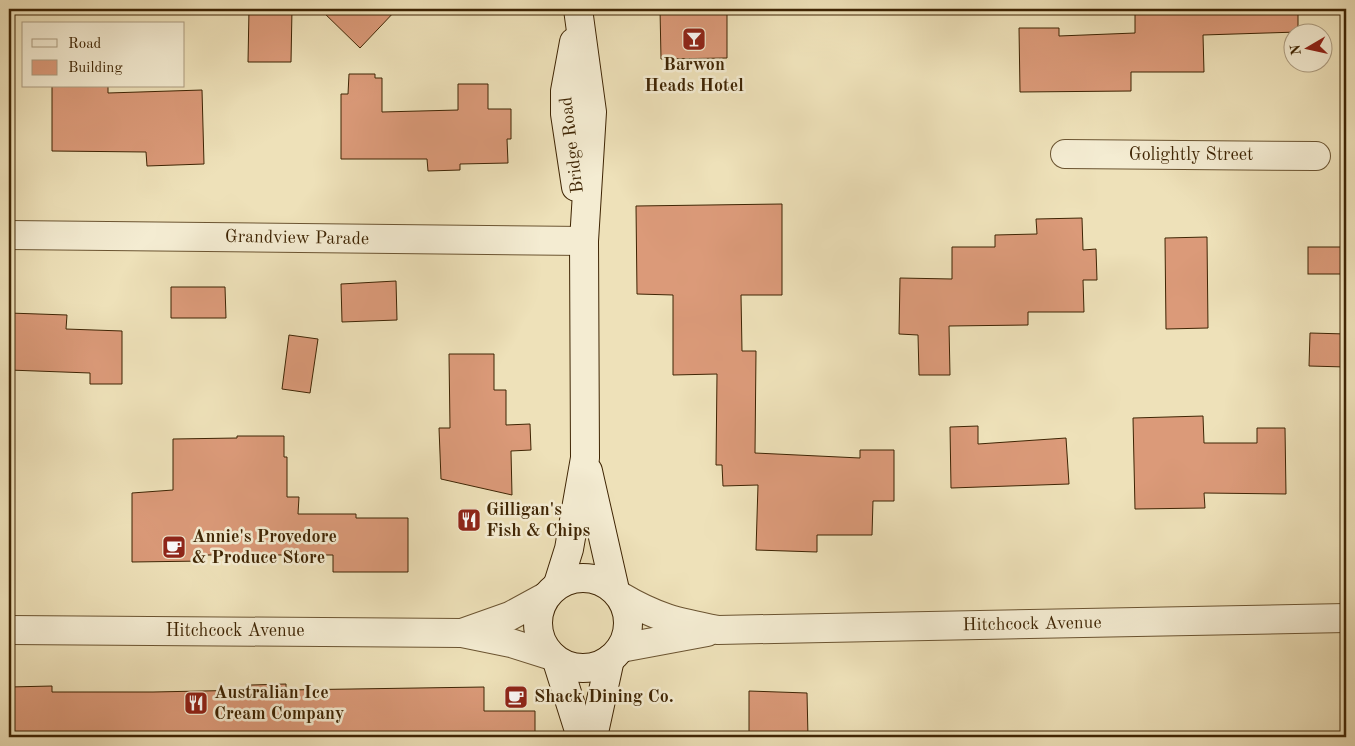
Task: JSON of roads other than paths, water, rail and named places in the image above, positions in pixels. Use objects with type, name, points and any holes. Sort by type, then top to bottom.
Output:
[{"type":"street","name":"Bridge Road","points":[[551,591],[569,549],[585,458],[584,241],[565,114],[565,91],[578,14]]},
{"type":"street","name":"Golightly Street","points":[[1065,154],[1316,156]]},
{"type":"street","name":"Grandview Parade","points":[[9,235],[584,241]]},
{"type":"street","name":"Bridge Road","points":[[585,458],[618,593]]},
{"type":"street","points":[[581,737],[554,658],[542,643],[538,628],[539,612],[551,591],[572,578],[588,577],[602,581],[618,593],[627,608],[629,622],[627,636],[616,654],[593,737]]},
{"type":"street","name":"Hitchcock Avenue","points":[[462,633],[510,616],[551,591]]},
{"type":"street","name":"Hitchcock Avenue","points":[[618,593],[648,612],[676,622],[718,630],[1346,618]]},
{"type":"street","name":"Hitchcock Avenue","points":[[9,630],[462,633],[511,644],[554,658]]},
{"type":"street","name":"Hitchcock Avenue","points":[[616,654],[718,630]]},
{"type":"street","points":[[554,658],[570,667],[584,669],[598,666],[616,654]]},
{"type":"place","name":"Barwon Heads Hotel","points":[[694,39]]},
{"type":"place","name":"Gilligan's Fish & Chips","points":[[469,520]]},
{"type":"place","name":"Annie's Provedore & Produce Store","points":[[174,547]]},
{"type":"place","name":"Shack Dining Co.","points":[[516,697]]},
{"type":"place","name":"Australian Ice Cream Company","points":[[196,703]]}]
